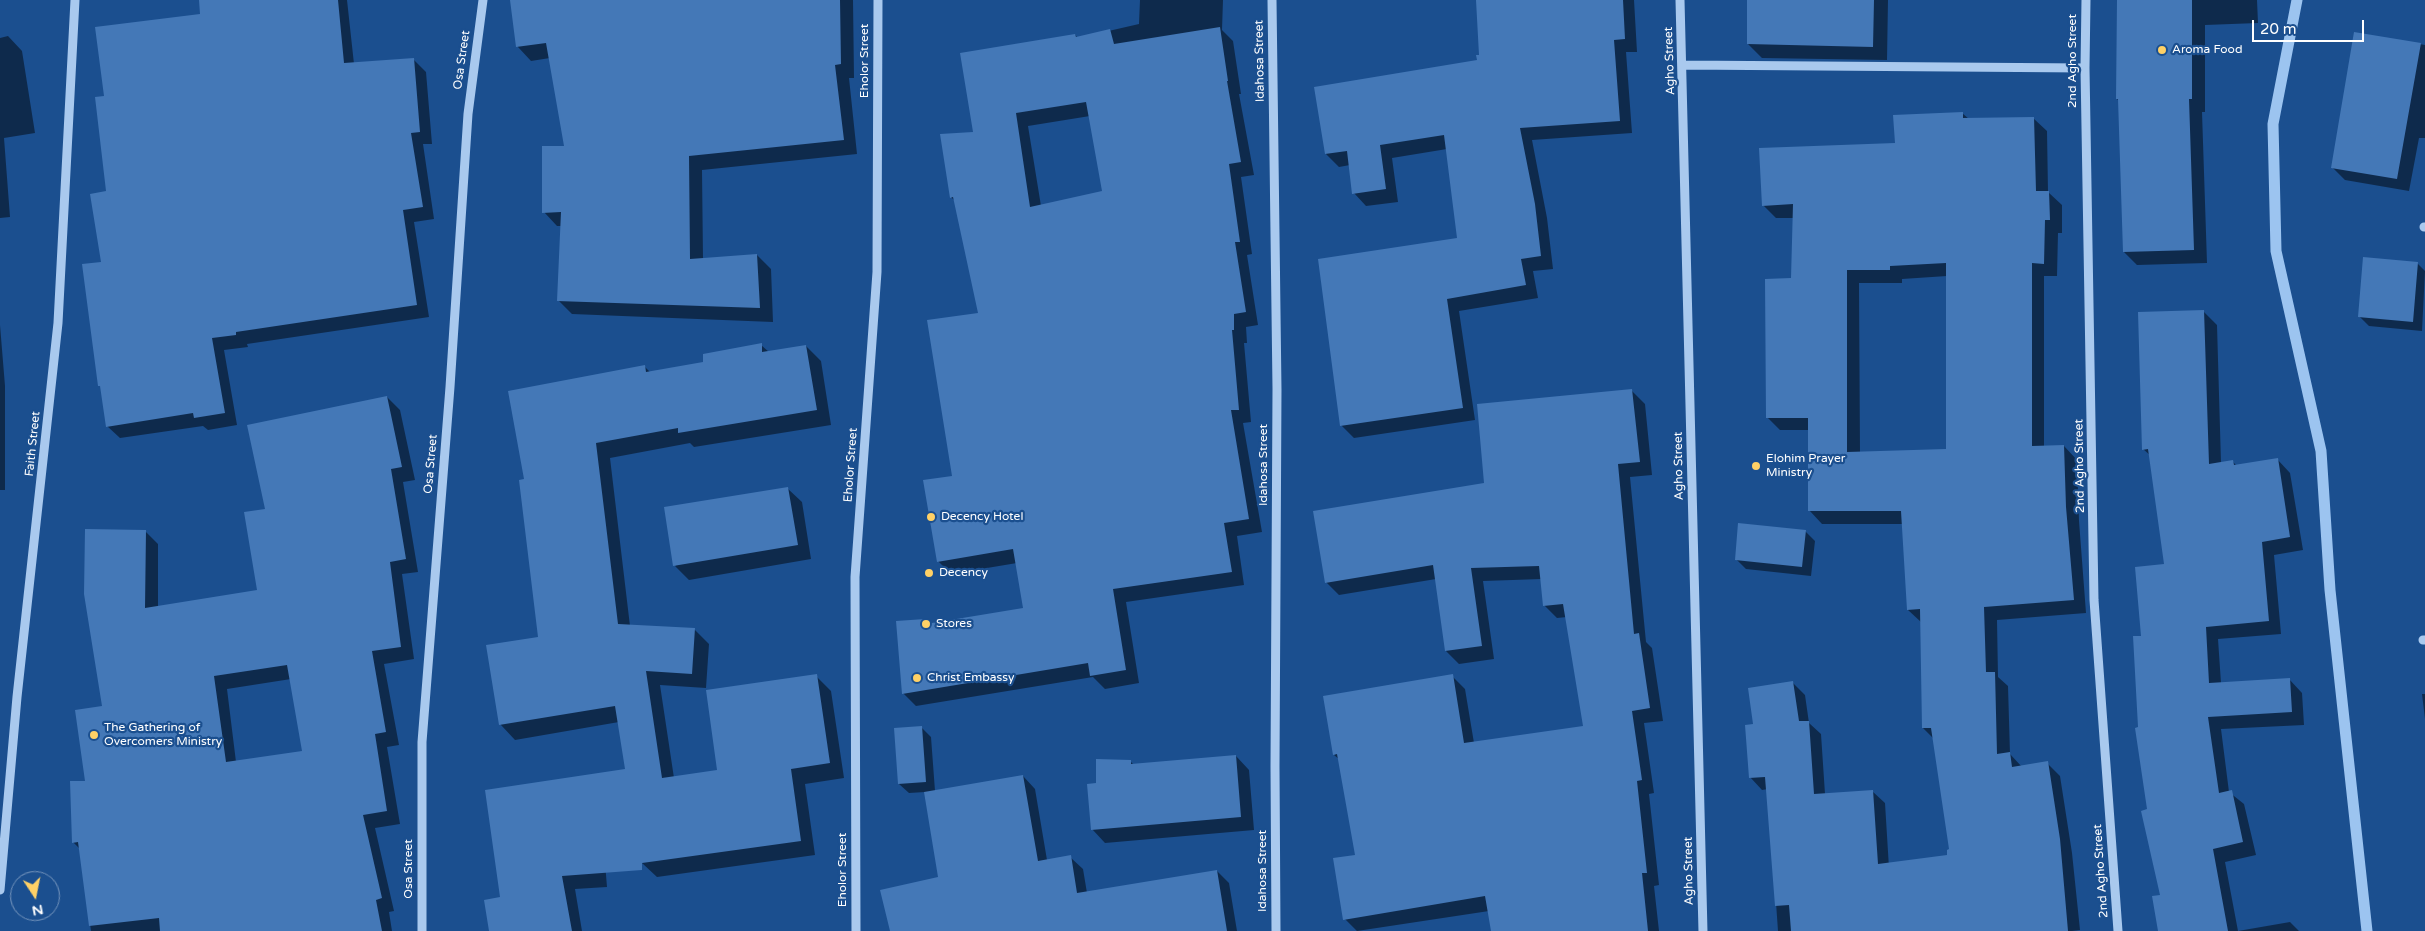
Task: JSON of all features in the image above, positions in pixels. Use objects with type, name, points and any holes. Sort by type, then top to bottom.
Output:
[{"type":"street","name":"Faith Street","points":[[0,890],[18,687],[58,323],[75,0]]},
{"type":"street","name":"Osa Street","points":[[422,931],[422,742],[450,387],[468,114],[483,0]]},
{"type":"street","name":"Eholor Street","points":[[856,931],[855,577],[877,272],[878,0]]},
{"type":"street","name":"Idahosa Street","points":[[1272,0],[1277,389],[1276,931]]},
{"type":"street","name":"Agho Street","points":[[1680,0],[1703,931]]},
{"type":"street","name":"2nd Agho Street","points":[[2086,0],[2085,68],[2094,600],[2118,931]]},
{"type":"street","points":[[1683,65],[2085,68]]},
{"type":"building","points":[[199,0],[338,0],[344,63],[414,58],[420,132],[411,133],[423,207],[403,210],[417,305],[236,332],[236,335],[212,338],[225,413],[194,418],[193,413],[106,427],[100,386],[98,386],[82,264],[101,262],[90,194],[106,191],[95,97],[104,96],[95,27],[200,14]]},
{"type":"building","points":[[510,0],[840,0],[841,64],[835,65],[844,140],[689,156],[690,259],[757,254],[760,308],[557,301],[561,212],[542,213],[542,146],[564,146],[546,43],[516,47]]},
{"type":"building","points":[[1476,0],[1623,0],[1625,39],[1614,40],[1620,121],[1520,128],[1535,204],[1541,256],[1521,259],[1526,285],[1447,299],[1463,408],[1340,426],[1318,259],[1457,238],[1444,135],[1380,145],[1386,189],[1352,194],[1347,151],[1325,154],[1314,87],[1477,60],[1476,55],[1479,55]]},
{"type":"building","points":[[1747,0],[1874,0],[1873,47],[1747,44]]},
{"type":"building","points":[[2117,0],[2192,0],[2192,99],[2189,99],[2194,250],[2123,252],[2118,99],[2116,99]]},
{"type":"building","points":[[1220,27],[1241,162],[1229,164],[1240,242],[1235,242],[1246,312],[1234,314],[1234,330],[1232,330],[1239,410],[1231,410],[1249,519],[1224,523],[1232,572],[1113,589],[1126,670],[1090,676],[1088,663],[902,694],[896,621],[925,619],[926,624],[1023,608],[1013,549],[937,562],[923,480],[952,476],[927,320],[978,313],[953,197],[950,198],[940,134],[973,132],[960,53],[1075,34],[1076,37],[1110,29],[1114,44]],"holes":[[[1086,102],[1102,191],[1030,207],[1016,113]]]},
{"type":"building","points":[[2354,32],[2421,43],[2397,179],[2331,168]]},
{"type":"building","points":[[1963,112],[1963,118],[2034,117],[2036,191],[2049,191],[2050,220],[2045,220],[2044,264],[2032,263],[2032,446],[2064,445],[2066,507],[2074,600],[1984,607],[1986,672],[1995,672],[1997,754],[2010,752],[2012,767],[2048,761],[2060,839],[2068,931],[1791,931],[1789,905],[1775,906],[1765,777],[1749,778],[1745,725],[1753,724],[1748,688],[1793,681],[1799,721],[1809,721],[1814,794],[1873,790],[1878,864],[1947,855],[1947,850],[1949,849],[1931,728],[1922,728],[1920,609],[1907,610],[1901,511],[1808,511],[1808,418],[1766,418],[1765,279],[1791,278],[1793,204],[1762,206],[1759,148],[1895,143],[1893,115]],"holes":[[[1946,263],[1946,449],[1847,452],[1847,270],[1890,270],[1890,266]]]},
{"type":"building","points":[[2363,257],[2418,262],[2413,322],[2358,317]]},
{"type":"building","points":[[2204,310],[2209,464],[2233,460],[2234,465],[2278,458],[2290,537],[2262,542],[2269,621],[2206,627],[2209,683],[2290,678],[2292,712],[2208,717],[2219,793],[2232,790],[2243,842],[2213,849],[2228,931],[2158,931],[2152,896],[2160,895],[2141,811],[2147,809],[2135,728],[2138,727],[2133,636],[2141,636],[2135,567],[2164,564],[2148,449],[2142,450],[2138,312]]},
{"type":"building","points":[[762,343],[762,352],[806,345],[817,410],[678,433],[678,428],[596,443],[618,624],[695,628],[692,674],[646,671],[662,778],[717,770],[706,690],[817,674],[830,763],[791,769],[801,841],[642,863],[642,870],[562,876],[572,931],[489,931],[484,900],[500,897],[485,790],[625,769],[615,706],[499,725],[486,645],[538,637],[519,480],[524,479],[508,391],[645,365],[646,372],[703,362],[703,354]]},
{"type":"building","points":[[1632,389],[1640,462],[1618,464],[1634,634],[1639,633],[1650,708],[1632,711],[1642,780],[1637,781],[1647,873],[1642,873],[1648,931],[1491,931],[1485,896],[1343,920],[1333,858],[1355,855],[1337,754],[1333,755],[1323,696],[1453,674],[1464,743],[1583,726],[1563,604],[1543,606],[1539,566],[1471,568],[1482,646],[1445,651],[1433,565],[1325,583],[1313,511],[1484,483],[1477,404]]},
{"type":"building","points":[[387,396],[402,467],[391,469],[406,559],[390,562],[401,647],[372,651],[386,732],[375,734],[387,811],[363,815],[382,898],[376,900],[382,931],[160,931],[159,918],[89,926],[78,842],[72,843],[70,781],[85,781],[75,710],[102,706],[84,594],[85,529],[146,530],[145,608],[257,590],[244,512],[265,509],[247,425]],"holes":[[[287,665],[302,751],[226,762],[214,676]]]},
{"type":"building","points":[[788,487],[798,545],[673,566],[664,507]]},
{"type":"building","points":[[1738,523],[1806,530],[1802,567],[1735,560]]},
{"type":"building","points":[[922,726],[926,782],[898,784],[894,728]]},
{"type":"building","points":[[1236,755],[1241,817],[1091,830],[1087,784],[1096,783],[1096,759],[1131,760],[1131,764]]},
{"type":"building","points":[[1023,775],[1038,861],[1071,855],[1077,893],[1217,870],[1227,931],[890,931],[880,890],[938,877],[924,792]]},
{"type":"waterway","points":[[2297,0],[2273,124],[2276,251],[2321,451],[2330,590],[2367,931]]},
{"type":"place","name":"Aroma Food","points":[[2162,50]]},
{"type":"place","name":"Elohim Prayer Ministry","points":[[1756,466]]},
{"type":"place","name":"Decency Hotel","points":[[931,517]]},
{"type":"place","name":"Decency","points":[[929,573]]},
{"type":"place","name":"Stores","points":[[926,624]]},
{"type":"place","name":"Christ Embassy","points":[[917,678]]},
{"type":"place","name":"The Gathering of Overcomers Ministry","points":[[94,735]]}]
